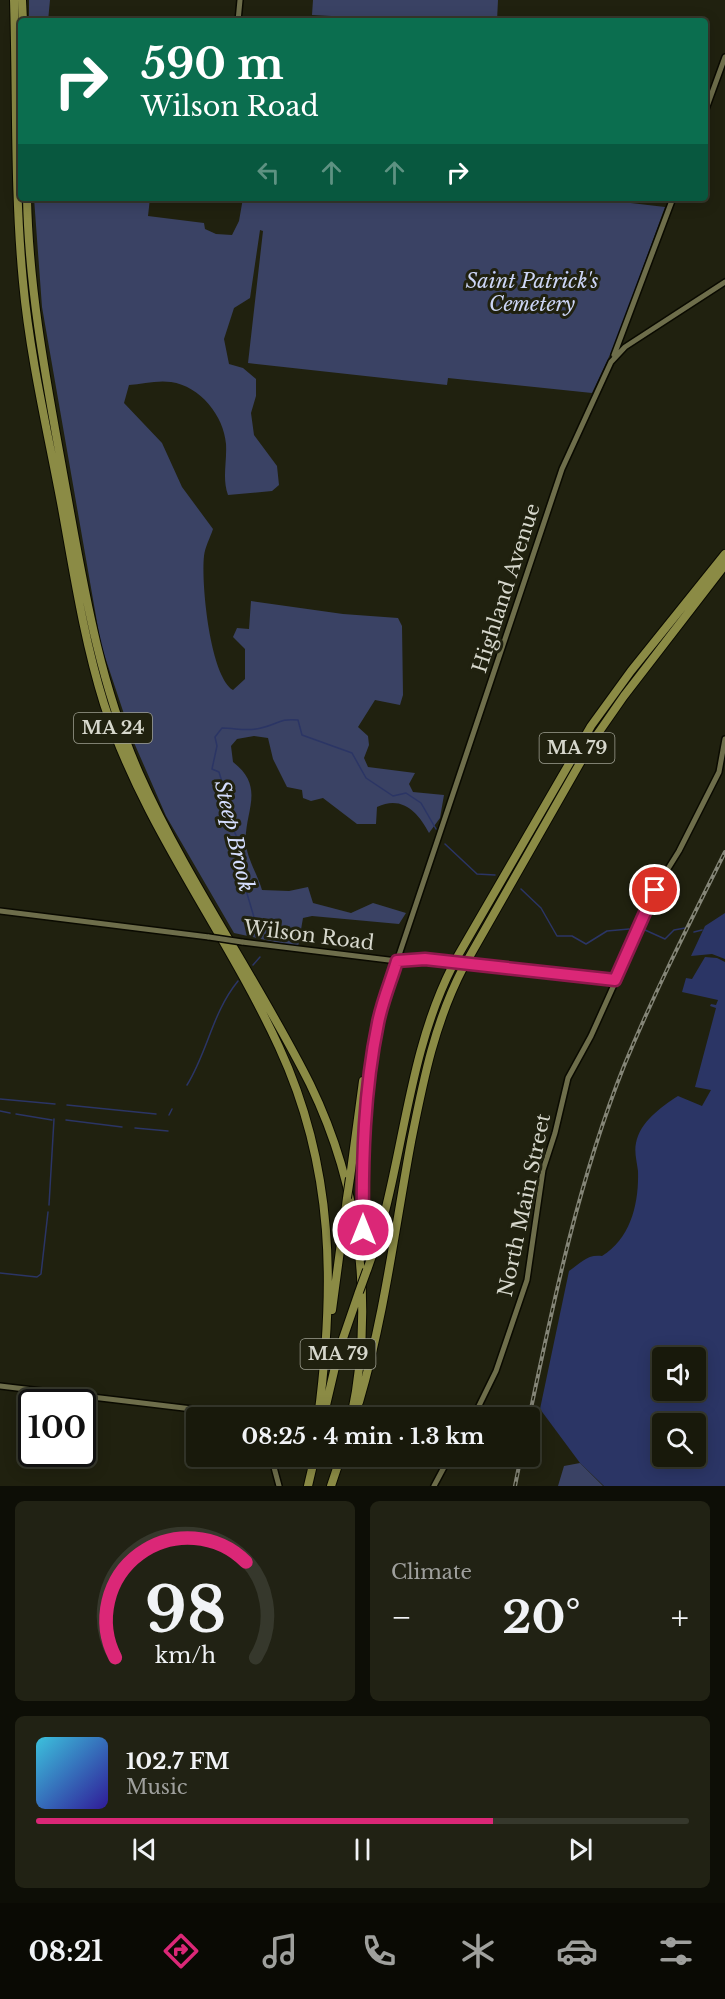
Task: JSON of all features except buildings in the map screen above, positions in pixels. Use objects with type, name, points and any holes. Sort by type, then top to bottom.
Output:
[{"type":"highway","name":"MA 24","points":[[12,0],[18,140]]},
{"type":"highway","points":[[22,0],[23,18]]},
{"type":"highway","name":"MA 24","points":[[19,201],[26,307],[86,637],[107,713],[137,787],[269,1026],[303,1109],[320,1175],[328,1231],[329,1276],[319,1407]]},
{"type":"highway","name":"MA 24","points":[[27,201],[29,262],[37,330],[91,621],[111,698],[130,751],[154,803],[300,1064],[320,1105],[340,1159],[351,1201],[358,1245],[361,1291],[361,1347],[353,1407]]},
{"type":"highway","name":"MA 79","points":[[326,1407],[339,1350],[361,1291],[387,1207],[422,1046],[454,963],[597,717],[725,554]]},
{"type":"highway","name":"MA 79","points":[[355,1407],[372,1347],[427,1063],[440,1020],[465,964],[598,733],[725,565]]},
{"type":"highway","points":[[323,1377],[366,1067],[397,961]]},
{"type":"highway","points":[[361,1291],[364,1133],[377,1023]]},
{"type":"highway","points":[[308,1486],[312,1467]]},
{"type":"highway","points":[[331,1486],[337,1467]]},
{"type":"main road","points":[[238,18],[240,0]]},
{"type":"main road","points":[[708,104],[725,57]]},
{"type":"main road","points":[[611,362],[672,201]]},
{"type":"main road","name":"Highland Avenue","points":[[397,961],[561,470],[611,362],[626,347],[725,282]]},
{"type":"main road","name":"North Main Street","points":[[477,1407],[499,1362],[527,1280],[543,1170],[555,1133],[566,1082],[591,1036],[636,936],[648,901],[680,851],[718,772],[725,739]]},
{"type":"main road","name":"Wilson Road","points":[[0,911],[397,961],[425,959],[615,980]]},
{"type":"main road","points":[[0,1386],[186,1408]]},
{"type":"main road","points":[[274,1467],[279,1486]]},
{"type":"main road","points":[[434,1486],[444,1467]]},
{"type":"green space","points":[[29,0],[50,0],[48,18],[29,18]]},
{"type":"green space","points":[[313,0],[498,0],[497,18],[331,18],[331,16],[312,15]]},
{"type":"green space","name":"Saint Patrick's Cemetery","points":[[34,201],[150,201],[148,216],[204,223],[205,229],[216,234],[232,235],[239,221],[242,201],[614,201],[665,207],[615,344],[592,393],[448,378],[447,385],[248,363],[263,231],[260,230],[250,298],[234,308],[224,339],[229,364],[243,368],[256,379],[256,396],[251,413],[254,435],[277,466],[279,485],[272,491],[228,495],[225,483],[224,433],[221,423],[209,404],[192,389],[171,382],[129,385],[124,403],[162,443],[182,487],[213,529],[204,556],[206,607],[218,667],[233,690],[245,679],[245,649],[233,637],[237,628],[249,629],[251,601],[343,614],[398,618],[402,626],[403,695],[400,705],[375,700],[358,727],[368,736],[369,745],[364,758],[368,767],[415,773],[409,784],[413,792],[444,795],[440,818],[429,833],[420,818],[402,804],[394,803],[377,807],[376,824],[357,824],[323,798],[311,801],[303,798],[302,790],[287,787],[273,759],[268,738],[254,736],[237,739],[231,746],[233,762],[249,781],[251,801],[246,845],[262,890],[289,891],[308,887],[313,903],[351,913],[373,903],[406,913],[399,924],[312,916],[303,918],[298,947],[234,933],[166,816],[132,738],[101,645],[42,307]]},
{"type":"green space","points":[[580,1463],[603,1486],[558,1486],[564,1466]]},
{"type":"shaded area","points":[[725,913],[725,959],[712,954],[691,956],[705,926]]},
{"type":"shaded area","points":[[705,957],[717,958],[725,962],[725,1486],[604,1486],[580,1463],[540,1409],[569,1271],[588,1258],[602,1256],[612,1248],[620,1240],[631,1219],[638,1183],[635,1146],[638,1135],[658,1110],[678,1096],[702,1106],[711,1090],[695,1087],[716,1008],[710,1006],[711,1004],[716,1005],[718,1000],[682,992],[686,978],[692,979]]},
{"type":"waterway","name":"Steep Brook","points":[[258,931],[234,849],[238,840],[220,798],[222,782],[219,772],[212,769],[217,746],[215,737],[222,728],[251,730],[282,721],[298,720],[302,735],[352,753],[366,778],[393,796],[406,793],[421,803],[436,829]]},
{"type":"waterway","name":"Steep Brook","points":[[445,844],[477,874],[495,875]]},
{"type":"waterway","name":"Steep Brook","points":[[521,889],[541,908],[557,936],[572,936],[586,944],[607,931],[629,929]]},
{"type":"waterway","name":"Steep Brook","points":[[645,930],[665,939],[674,930],[685,928]]},
{"type":"waterway","name":"Steep Brook","points":[[694,932],[702,930]]},
{"type":"waterway","name":"Steep Brook","points":[[253,965],[260,957]]},
{"type":"waterway","name":"Steep Brook","points":[[187,1085],[222,1006],[238,981]]},
{"type":"waterway","points":[[0,1099],[55,1104]]},
{"type":"waterway","points":[[67,1105],[156,1114]]},
{"type":"waterway","name":"Steep Brook","points":[[169,1115],[172,1109]]},
{"type":"waterway","points":[[0,1111],[10,1113]]},
{"type":"waterway","points":[[16,1114],[52,1120]]},
{"type":"waterway","name":"Steep Brook","points":[[49,1205],[54,1119]]},
{"type":"waterway","name":"Steep Brook","points":[[66,1120],[122,1127]]},
{"type":"waterway","name":"Steep Brook","points":[[135,1128],[168,1131]]},
{"type":"waterway","name":"Steep Brook","points":[[0,1273],[37,1277],[41,1274],[48,1212]]},
{"type":"railway","points":[[531,1407],[569,1240],[608,1109],[648,1012],[725,852]]},
{"type":"railway","points":[[515,1486],[519,1467]]},
{"type":"route","points":[[363,1230],[364,1122],[368,1079],[377,1023],[397,961],[425,959],[615,980],[636,936],[648,901],[655,890]]}]
